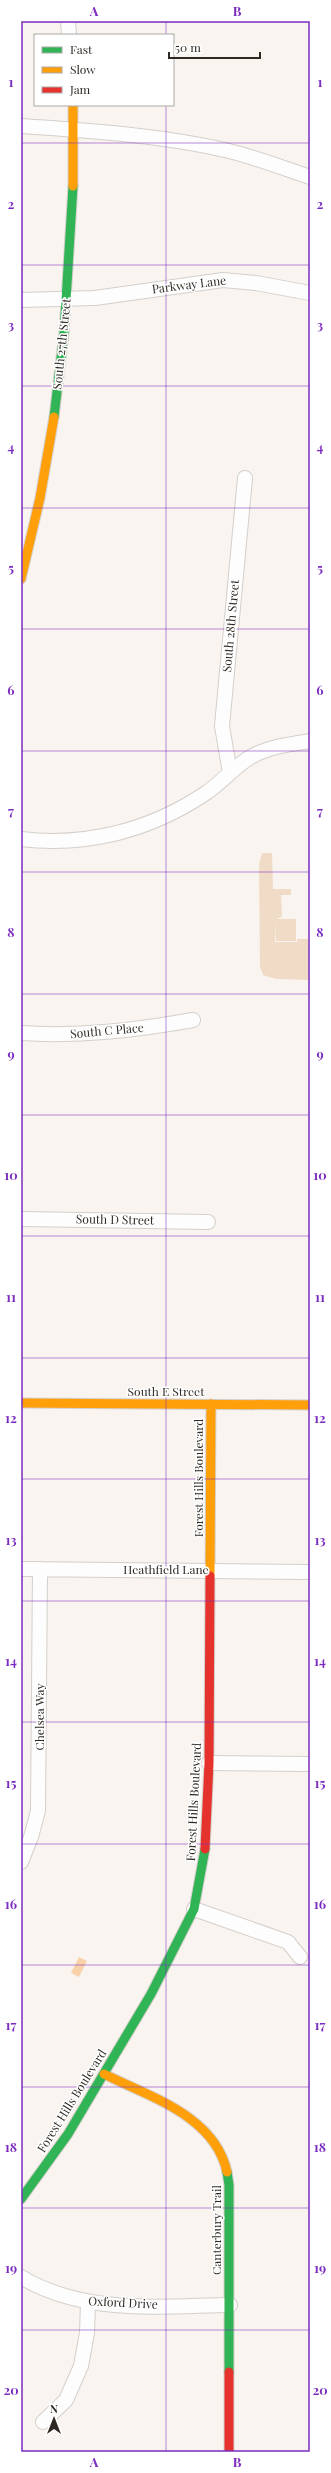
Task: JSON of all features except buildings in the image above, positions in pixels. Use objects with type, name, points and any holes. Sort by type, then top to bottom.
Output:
[{"type":"street","points":[[68,21],[69,34]]},
{"type":"street","name":"South 27th Street","points":[[21,579],[40,498],[56,410],[67,300],[74,130],[73,106]]},
{"type":"street","points":[[21,126],[74,130],[190,143],[266,162],[310,177]]},
{"type":"street","name":"Parkway Lane","points":[[21,300],[67,300],[222,280],[256,283],[310,293]]},
{"type":"street","name":"South 28th Street","points":[[230,773],[222,726],[245,478]]},
{"type":"street","points":[[21,839],[61,842],[103,837],[132,830],[179,809],[207,792],[250,757],[279,746],[310,741]]},
{"type":"street","name":"South C Place","points":[[21,1033],[53,1035],[106,1032],[193,1020]]},
{"type":"street","name":"South D Street","points":[[21,1219],[208,1222]]},
{"type":"street","name":"South E Street","points":[[21,1403],[310,1405]]},
{"type":"street","name":"Forest Hills Boulevard","points":[[21,2199],[68,2134],[104,2074],[151,1994],[194,1909],[206,1845],[211,1404]]},
{"type":"street","name":"Heathfield Lane","points":[[21,1569],[310,1572]]},
{"type":"street","name":"Chelsea Way","points":[[21,1862],[31,1837],[38,1811],[40,1569]]},
{"type":"street","points":[[208,1763],[310,1764]]},
{"type":"street","points":[[194,1909],[288,1942],[300,1957]]},
{"type":"street","name":"Canterbury Trail","points":[[104,2074],[195,2122],[217,2143],[224,2159],[229,2185],[229,2452]]},
{"type":"street","name":"Oxford Drive","points":[[21,2277],[46,2289],[88,2302],[140,2306],[230,2305]]},
{"type":"street","points":[[43,2422],[66,2400],[81,2366],[87,2333],[88,2302]]},
{"type":"shaded area","points":[[262,853],[272,853],[273,889],[291,889],[291,895],[281,895],[282,917],[276,919],[296,919],[296,941],[276,941],[276,922],[275,942],[297,942],[297,939],[310,939],[310,980],[276,979],[263,975],[260,966],[259,865]]},
{"type":"shaded area","points":[[79,1957],[87,1961],[79,1977],[71,1973]]},
{"type":"traffic: fast","points":[[54,417],[64,333],[73,186]]},
{"type":"traffic: fast","points":[[21,2199],[68,2134],[151,1994],[194,1909],[205,1849]]},
{"type":"traffic: fast","points":[[227,2172],[229,2185],[229,2372]]},
{"type":"traffic: slow","points":[[73,106],[73,186]]},
{"type":"traffic: slow","points":[[21,579],[40,498],[54,417]]},
{"type":"traffic: slow","points":[[21,1403],[310,1405]]},
{"type":"traffic: slow","points":[[210,1576],[211,1404]]},
{"type":"traffic: slow","points":[[104,2074],[160,2100],[195,2122],[209,2136],[220,2153],[227,2172]]},
{"type":"traffic: jam","points":[[205,1849],[209,1763],[210,1576]]},
{"type":"traffic: jam","points":[[229,2372],[229,2452]]}]
